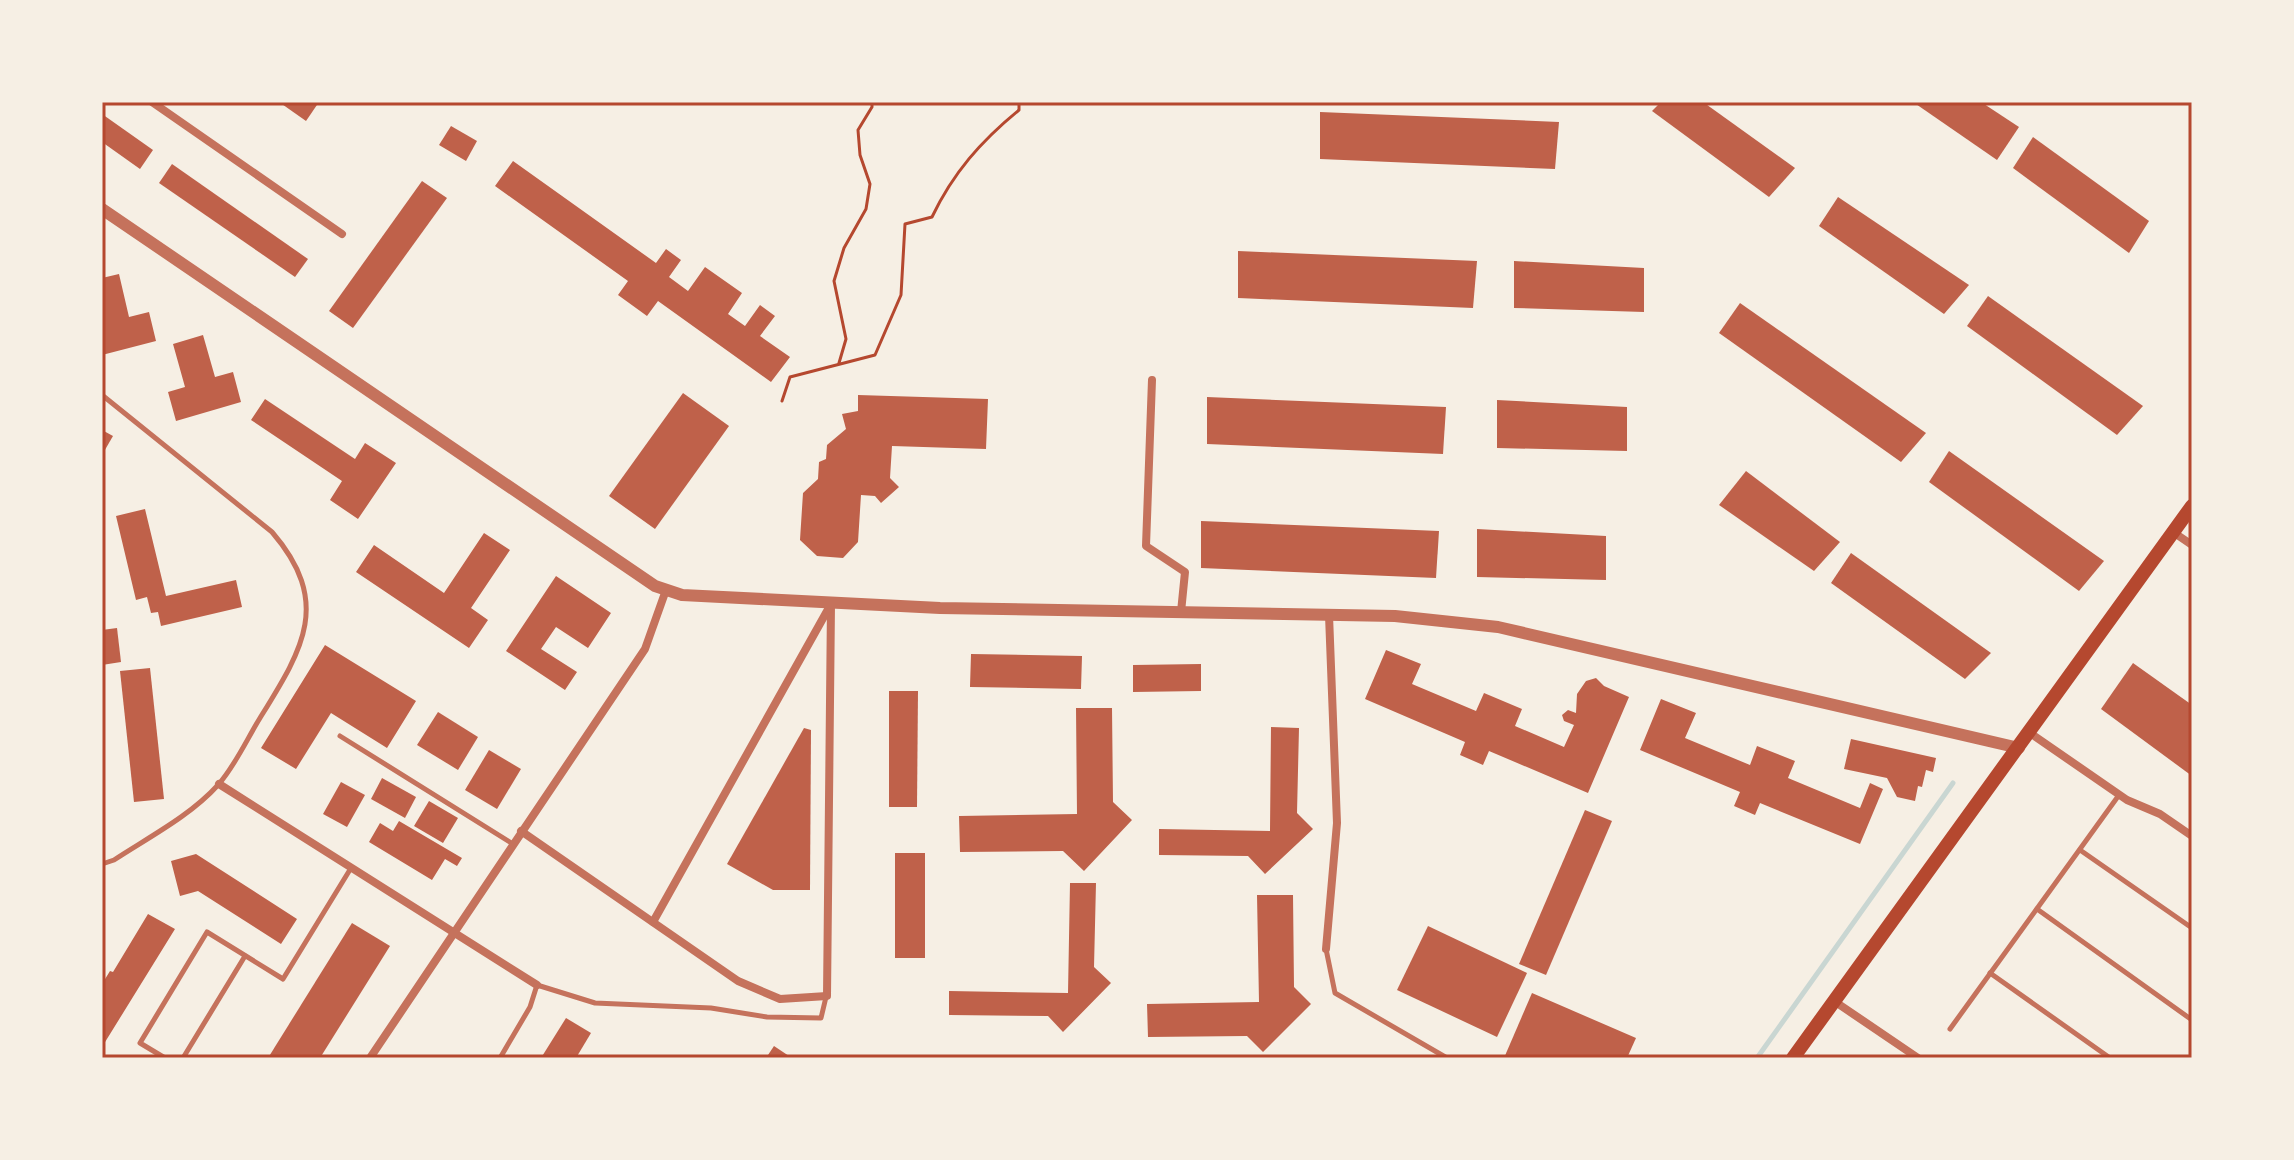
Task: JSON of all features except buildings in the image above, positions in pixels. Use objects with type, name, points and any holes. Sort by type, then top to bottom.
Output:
[{"type":"main road","points":[[1793,1058],[2192,506]]},
{"type":"street","points":[[152,102],[342,234]]},
{"type":"street","points":[[102,209],[655,586],[682,595],[831,604],[1395,616],[1498,627],[2019,748]]},
{"type":"street","points":[[1152,380],[1146,546],[1185,572],[1181,612]]},
{"type":"street","points":[[2173,532],[2192,545]]},
{"type":"street","points":[[370,1058],[645,649],[666,590]]},
{"type":"street","points":[[653,922],[831,604]]},
{"type":"street","points":[[521,831],[738,981],[780,999],[827,996],[831,604]]},
{"type":"street","points":[[1326,949],[1337,823],[1329,615]]},
{"type":"street","points":[[2030,733],[2119,795],[2160,814],[2192,836]]},
{"type":"street","points":[[219,784],[537,985]]},
{"type":"street","points":[[1833,1001],[1918,1058]]},
{"type":"lane","points":[[102,395],[272,532],[285,547],[309,604],[298,657],[219,784],[183,816],[114,860],[102,864]]},
{"type":"lane","points":[[340,736],[513,844]]},
{"type":"lane","points":[[1950,1029],[2119,795]]},
{"type":"lane","points":[[2080,850],[2192,928]]},
{"type":"lane","points":[[165,1058],[140,1043],[207,932],[283,979],[352,867]]},
{"type":"lane","points":[[2037,909],[2192,1020]]},
{"type":"lane","points":[[1326,949],[1335,993],[1447,1058]]},
{"type":"lane","points":[[183,1058],[245,956]]},
{"type":"lane","points":[[1990,973],[2110,1058]]},
{"type":"lane","points":[[500,1058],[530,1007],[537,985],[595,1003],[711,1008],[767,1017],[821,1018],[827,996]]},
{"type":"path","points":[[839,363],[846,339],[834,281],[844,248],[866,209],[870,184],[860,155],[858,130],[872,102]]},
{"type":"path","points":[[782,401],[790,377],[814,374],[839,363],[875,355],[901,295],[905,224],[932,217],[950,179],[994,130],[1019,110],[1019,102]]},
{"type":"waterway","points":[[1757,1058],[1953,783]]}]
